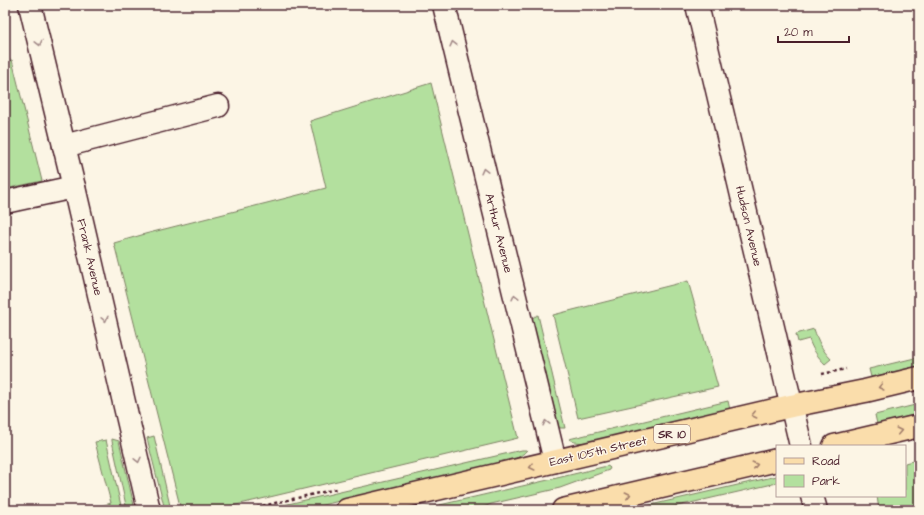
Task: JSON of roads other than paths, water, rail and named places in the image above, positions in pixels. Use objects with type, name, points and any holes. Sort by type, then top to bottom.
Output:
[{"type":"main road","name":"East 105th Street","points":[[347,510],[791,406],[919,378]]},
{"type":"main road","points":[[838,445],[919,426]]},
{"type":"main road","points":[[563,510],[776,460]]},
{"type":"street","name":"Frank Avenue","points":[[30,5],[149,510]]},
{"type":"street","name":"Arthur Avenue","points":[[444,5],[555,461]]},
{"type":"street","name":"Hudson Avenue","points":[[697,5],[801,445]]},
{"type":"street","points":[[64,146],[218,106]]},
{"type":"street","points":[[5,202],[74,187]]},
{"type":"street","points":[[812,497],[816,510]]}]
